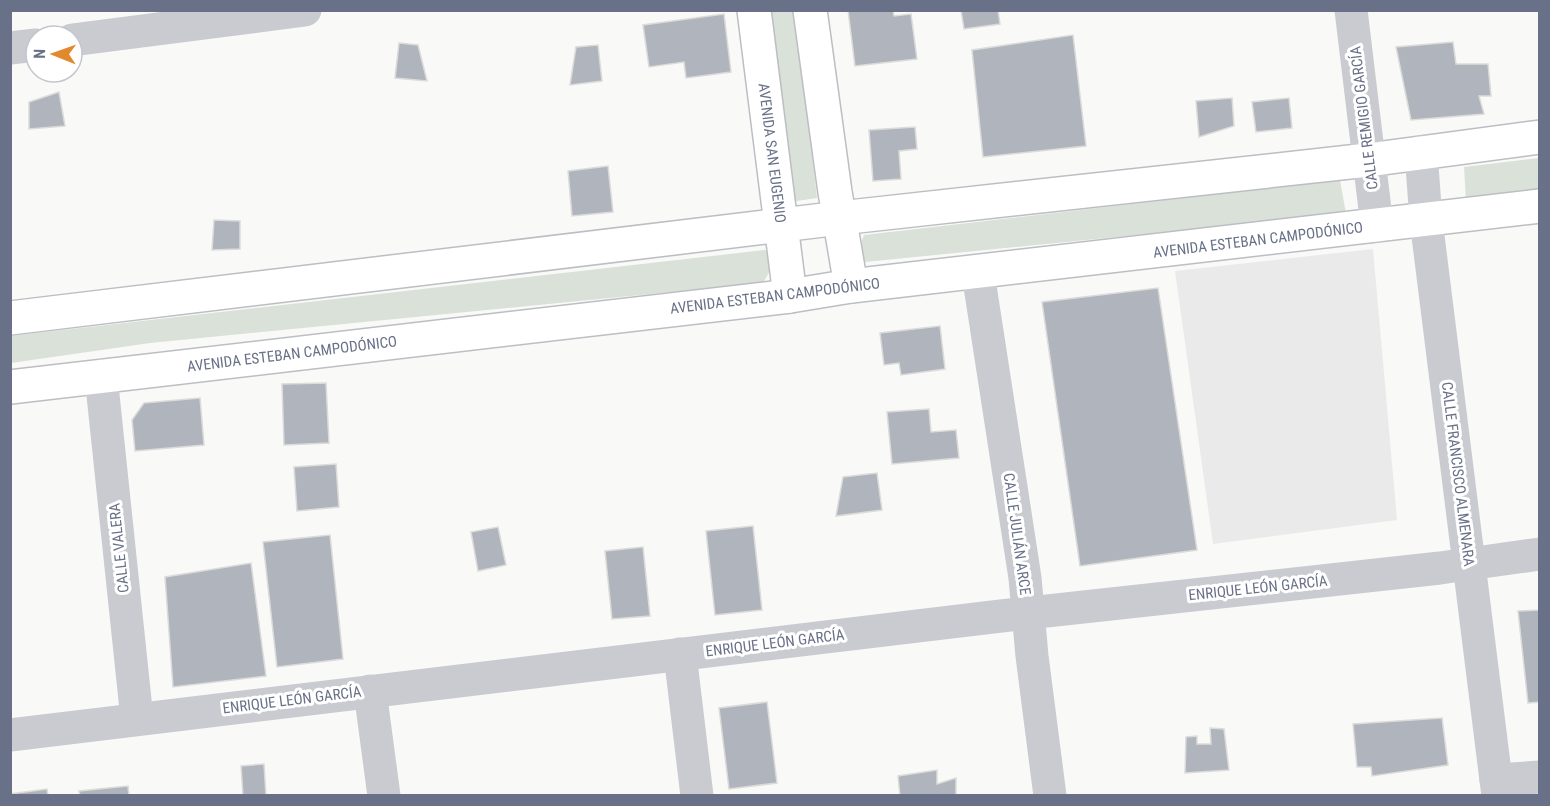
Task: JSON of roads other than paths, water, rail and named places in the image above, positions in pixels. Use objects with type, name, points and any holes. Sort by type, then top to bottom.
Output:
[{"type":"street","points":[[84,38],[225,15],[305,10]]},
{"type":"street","name":"AVENIDA SAN EUGENIO","points":[[754,10],[790,296]]},
{"type":"street","points":[[810,10],[851,286]]},
{"type":"street","name":"CALLE REMIGIO GARCÍA","points":[[1351,10],[1377,226]]},
{"type":"street","points":[[10,318],[840,218],[1368,160],[1539,137]]},
{"type":"street","name":"CALLE FRANCISCO ALMENARA","points":[[1421,152],[1426,220],[1497,788]]},
{"type":"street","name":"AVENIDA ESTEBAN CAMPODÓNICO","points":[[10,387],[1539,206]]},
{"type":"street","name":"CALLE JULIÁN ARCE","points":[[978,273],[1029,614],[1032,656],[1050,795]]},
{"type":"street","name":"CALLE VALERA","points":[[101,376],[136,719]]},
{"type":"street","name":"ENRIQUE LEÓN GARCÍA","points":[[10,735],[1539,554]]},
{"type":"street","points":[[680,654],[697,795]]},
{"type":"street","points":[[370,691],[384,795]]},
{"type":"street","points":[[1497,788],[1539,777]]}]
